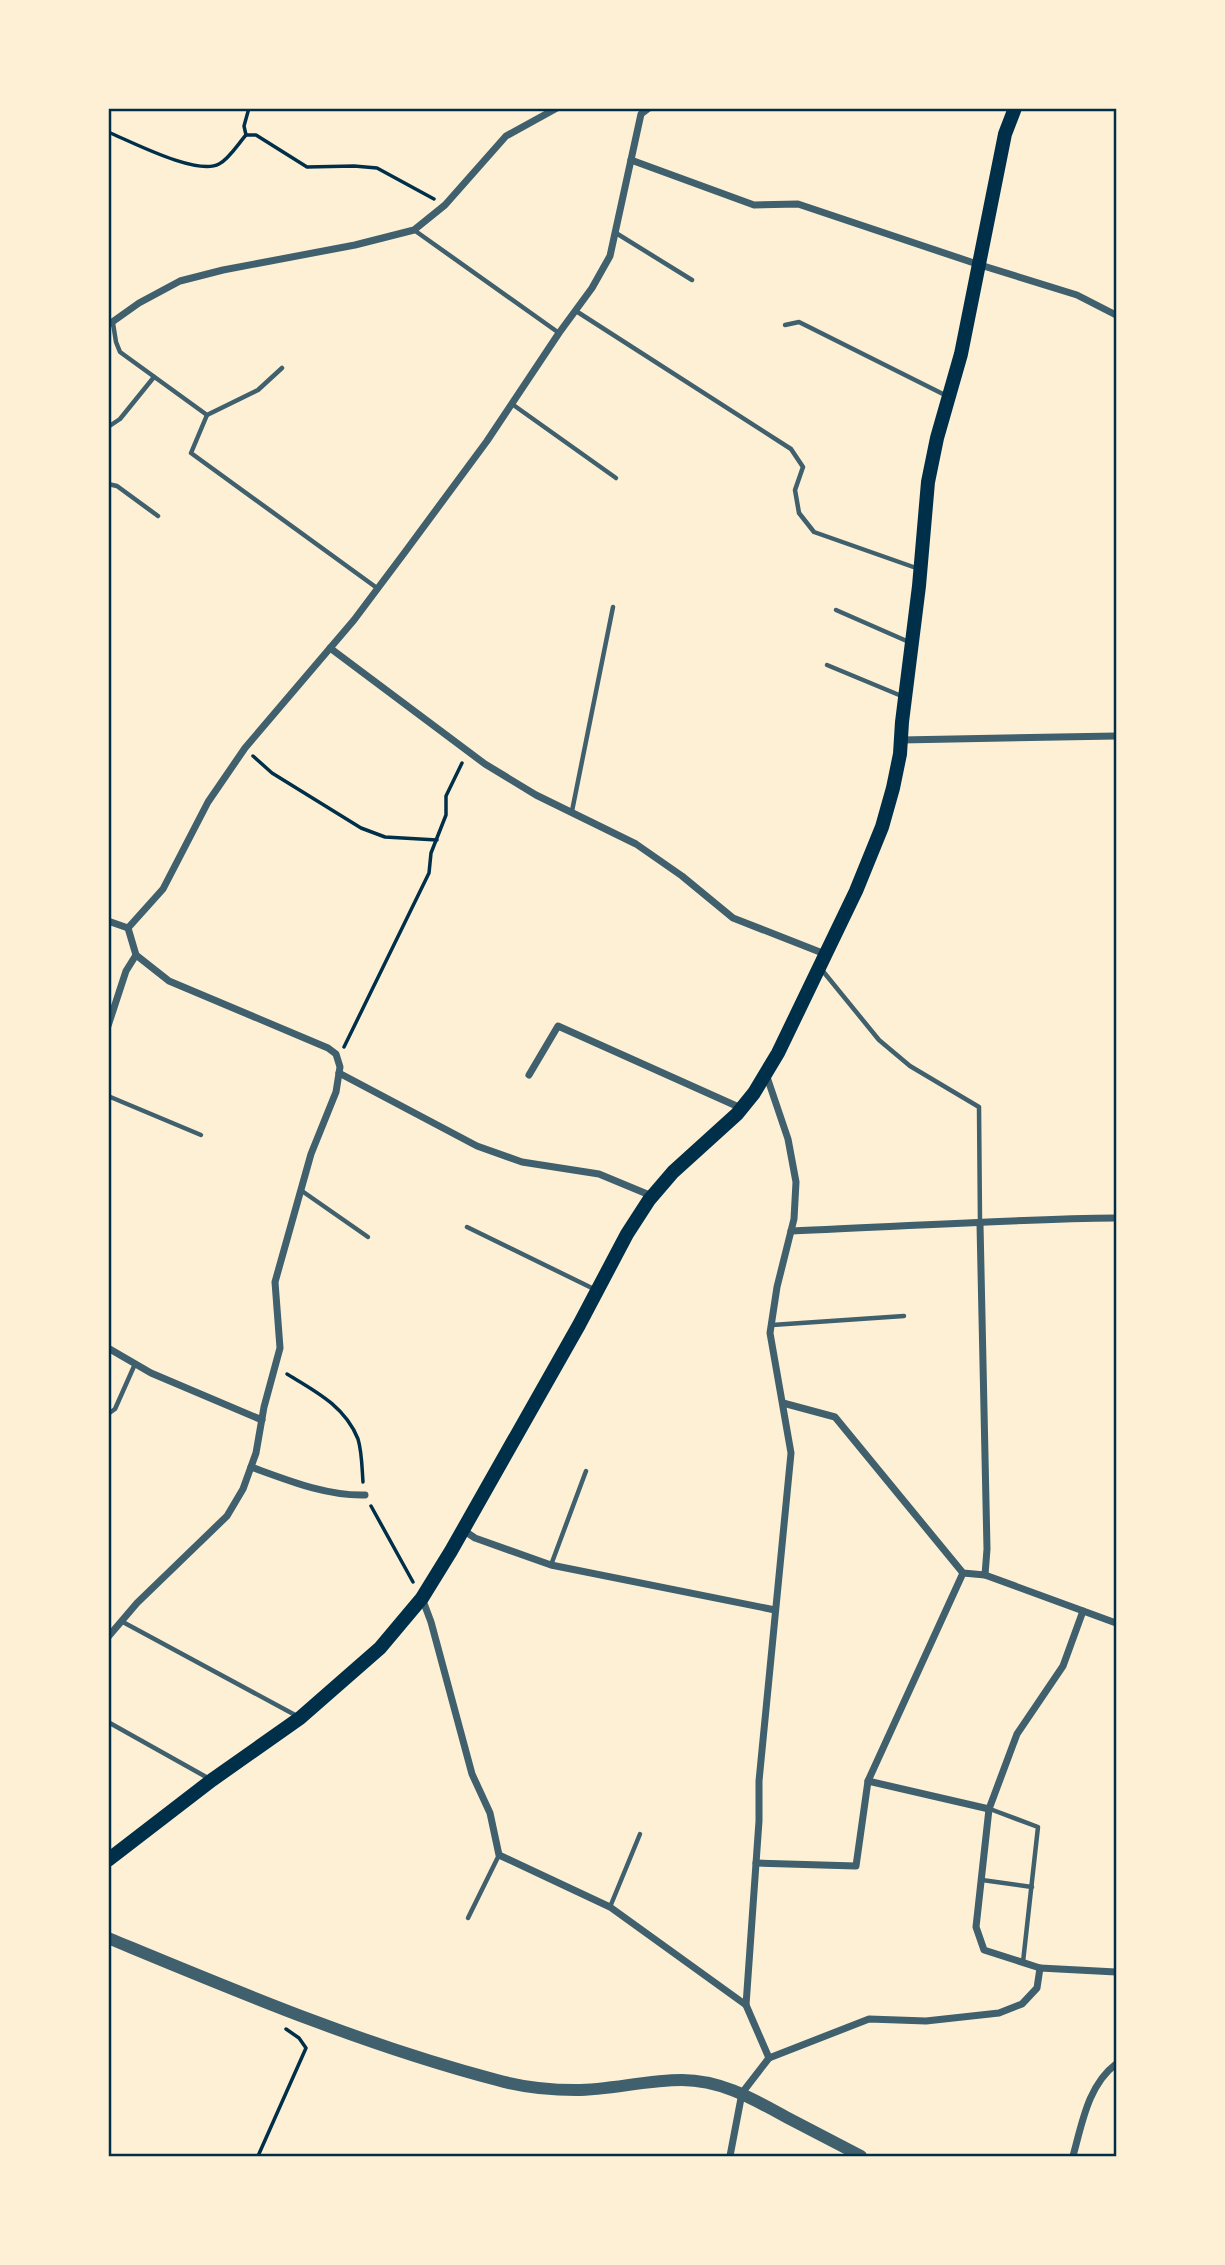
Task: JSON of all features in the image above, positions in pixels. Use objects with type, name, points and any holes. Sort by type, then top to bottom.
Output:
[{"type":"main road","points":[[108,1860],[212,1780],[300,1718],[380,1648],[422,1598],[463,1530],[627,1234],[652,1196],[673,1172],[742,1108],[778,1053],[856,891],[882,827],[893,788],[900,754],[928,482],[937,438],[961,354],[1005,134],[1015,108]]},
{"type":"street","points":[[110,323],[139,303],[180,281],[414,230],[445,205],[506,136],[558,108]]},
{"type":"street","points":[[128,928],[163,889],[208,802],[245,748],[378,588],[487,442],[592,288],[610,256],[616,233],[638,111],[649,108]]},
{"type":"street","points":[[631,160],[754,205],[798,204],[1077,295],[1116,315]]},
{"type":"street","points":[[330,648],[468,752],[537,795],[636,844],[682,876],[733,918],[822,960]]},
{"type":"street","points":[[901,740],[1116,736]]},
{"type":"street","points":[[108,921],[128,928]]},
{"type":"street","points":[[108,1637],[115,1624],[227,1516],[243,1489],[256,1453],[280,1348],[275,1282],[311,1154],[336,1092],[340,1067],[336,1054],[328,1048],[169,981],[136,955],[128,928]]},
{"type":"street","points":[[108,1026],[127,971],[136,955]]},
{"type":"street","points":[[529,1075],[558,1026],[742,1108]]},
{"type":"street","points":[[339,1073],[477,1146],[522,1162],[599,1174],[652,1196]]},
{"type":"street","points":[[766,1073],[788,1139],[796,1182],[794,1219],[776,1287],[770,1333],[791,1453],[759,1782],[746,2005],[769,2058]]},
{"type":"street","points":[[791,1231],[980,1224],[1028,1219],[1116,1218]]},
{"type":"street","points":[[980,1224],[987,1549],[985,1575]]},
{"type":"street","points":[[108,1348],[151,1373],[262,1420]]},
{"type":"street","points":[[783,1403],[835,1417],[963,1573],[985,1575],[1116,1623]]},
{"type":"street","points":[[251,1467],[287,1480],[346,1495],[365,1495]]},
{"type":"street","points":[[463,1530],[475,1538],[551,1565],[775,1610]]},
{"type":"street","points":[[756,1863],[856,1866],[868,1781],[963,1573]]},
{"type":"street","points":[[422,1598],[472,1774],[491,1813],[499,1855],[610,1907],[746,2005]]},
{"type":"street","points":[[1083,1611],[1063,1666],[1017,1734],[989,1809],[976,1927],[984,1950],[1023,1963],[1040,1968],[1116,1972]]},
{"type":"street","points":[[868,1781],[989,1809]]},
{"type":"street","points":[[108,1938],[272,2006],[382,2045],[499,2081],[577,2090],[683,2080],[716,2084],[742,2094],[861,2157]]},
{"type":"street","points":[[730,2157],[742,2094],[769,2058],[869,2020],[926,2021],[999,2012],[1022,2004],[1037,1988],[1040,1968]]},
{"type":"street","points":[[1073,2157],[1087,2107],[1104,2074],[1116,2064]]},
{"type":"lane","points":[[414,230],[559,333]]},
{"type":"lane","points":[[616,233],[692,279]]},
{"type":"lane","points":[[575,311],[791,449],[803,467],[795,490],[799,513],[814,532],[920,569]]},
{"type":"lane","points":[[785,325],[799,322],[948,396]]},
{"type":"lane","points":[[110,323],[120,352],[207,415]]},
{"type":"lane","points":[[282,368],[258,390],[207,415],[191,453],[378,588]]},
{"type":"lane","points":[[108,427],[120,419],[154,377]]},
{"type":"lane","points":[[512,404],[616,478]]},
{"type":"lane","points":[[108,484],[117,486],[158,516]]},
{"type":"lane","points":[[572,811],[613,607]]},
{"type":"lane","points":[[835,610],[912,643]]},
{"type":"lane","points":[[827,665],[905,698]]},
{"type":"lane","points":[[822,960],[879,1040],[910,1066],[979,1107],[980,1224]]},
{"type":"lane","points":[[108,1096],[201,1135]]},
{"type":"lane","points":[[302,1191],[368,1237]]},
{"type":"lane","points":[[467,1227],[597,1290]]},
{"type":"lane","points":[[771,1325],[904,1316]]},
{"type":"lane","points":[[108,1414],[115,1409],[135,1364]]},
{"type":"lane","points":[[551,1565],[586,1471]]},
{"type":"lane","points":[[115,1624],[300,1718]]},
{"type":"lane","points":[[108,1722],[212,1780]]},
{"type":"lane","points":[[989,1809],[1038,1827],[1023,1963]]},
{"type":"lane","points":[[610,1907],[640,1834]]},
{"type":"lane","points":[[468,1918],[499,1855]]},
{"type":"lane","points":[[982,1880],[1032,1887]]},
{"type":"path","points":[[246,135],[244,126],[249,108]]},
{"type":"path","points":[[108,132],[190,166],[207,168],[221,163],[246,135],[256,135],[307,167],[377,168],[445,205]]},
{"type":"path","points":[[245,748],[272,773],[361,828],[385,837],[437,840]]},
{"type":"path","points":[[336,1054],[346,1045],[429,873],[431,853],[446,815],[446,796],[468,752]]},
{"type":"path","points":[[276,1367],[335,1404],[350,1424],[359,1441],[365,1495],[422,1598]]},
{"type":"path","points":[[258,2157],[306,2048],[299,2038],[271,2017],[272,2006]]}]
